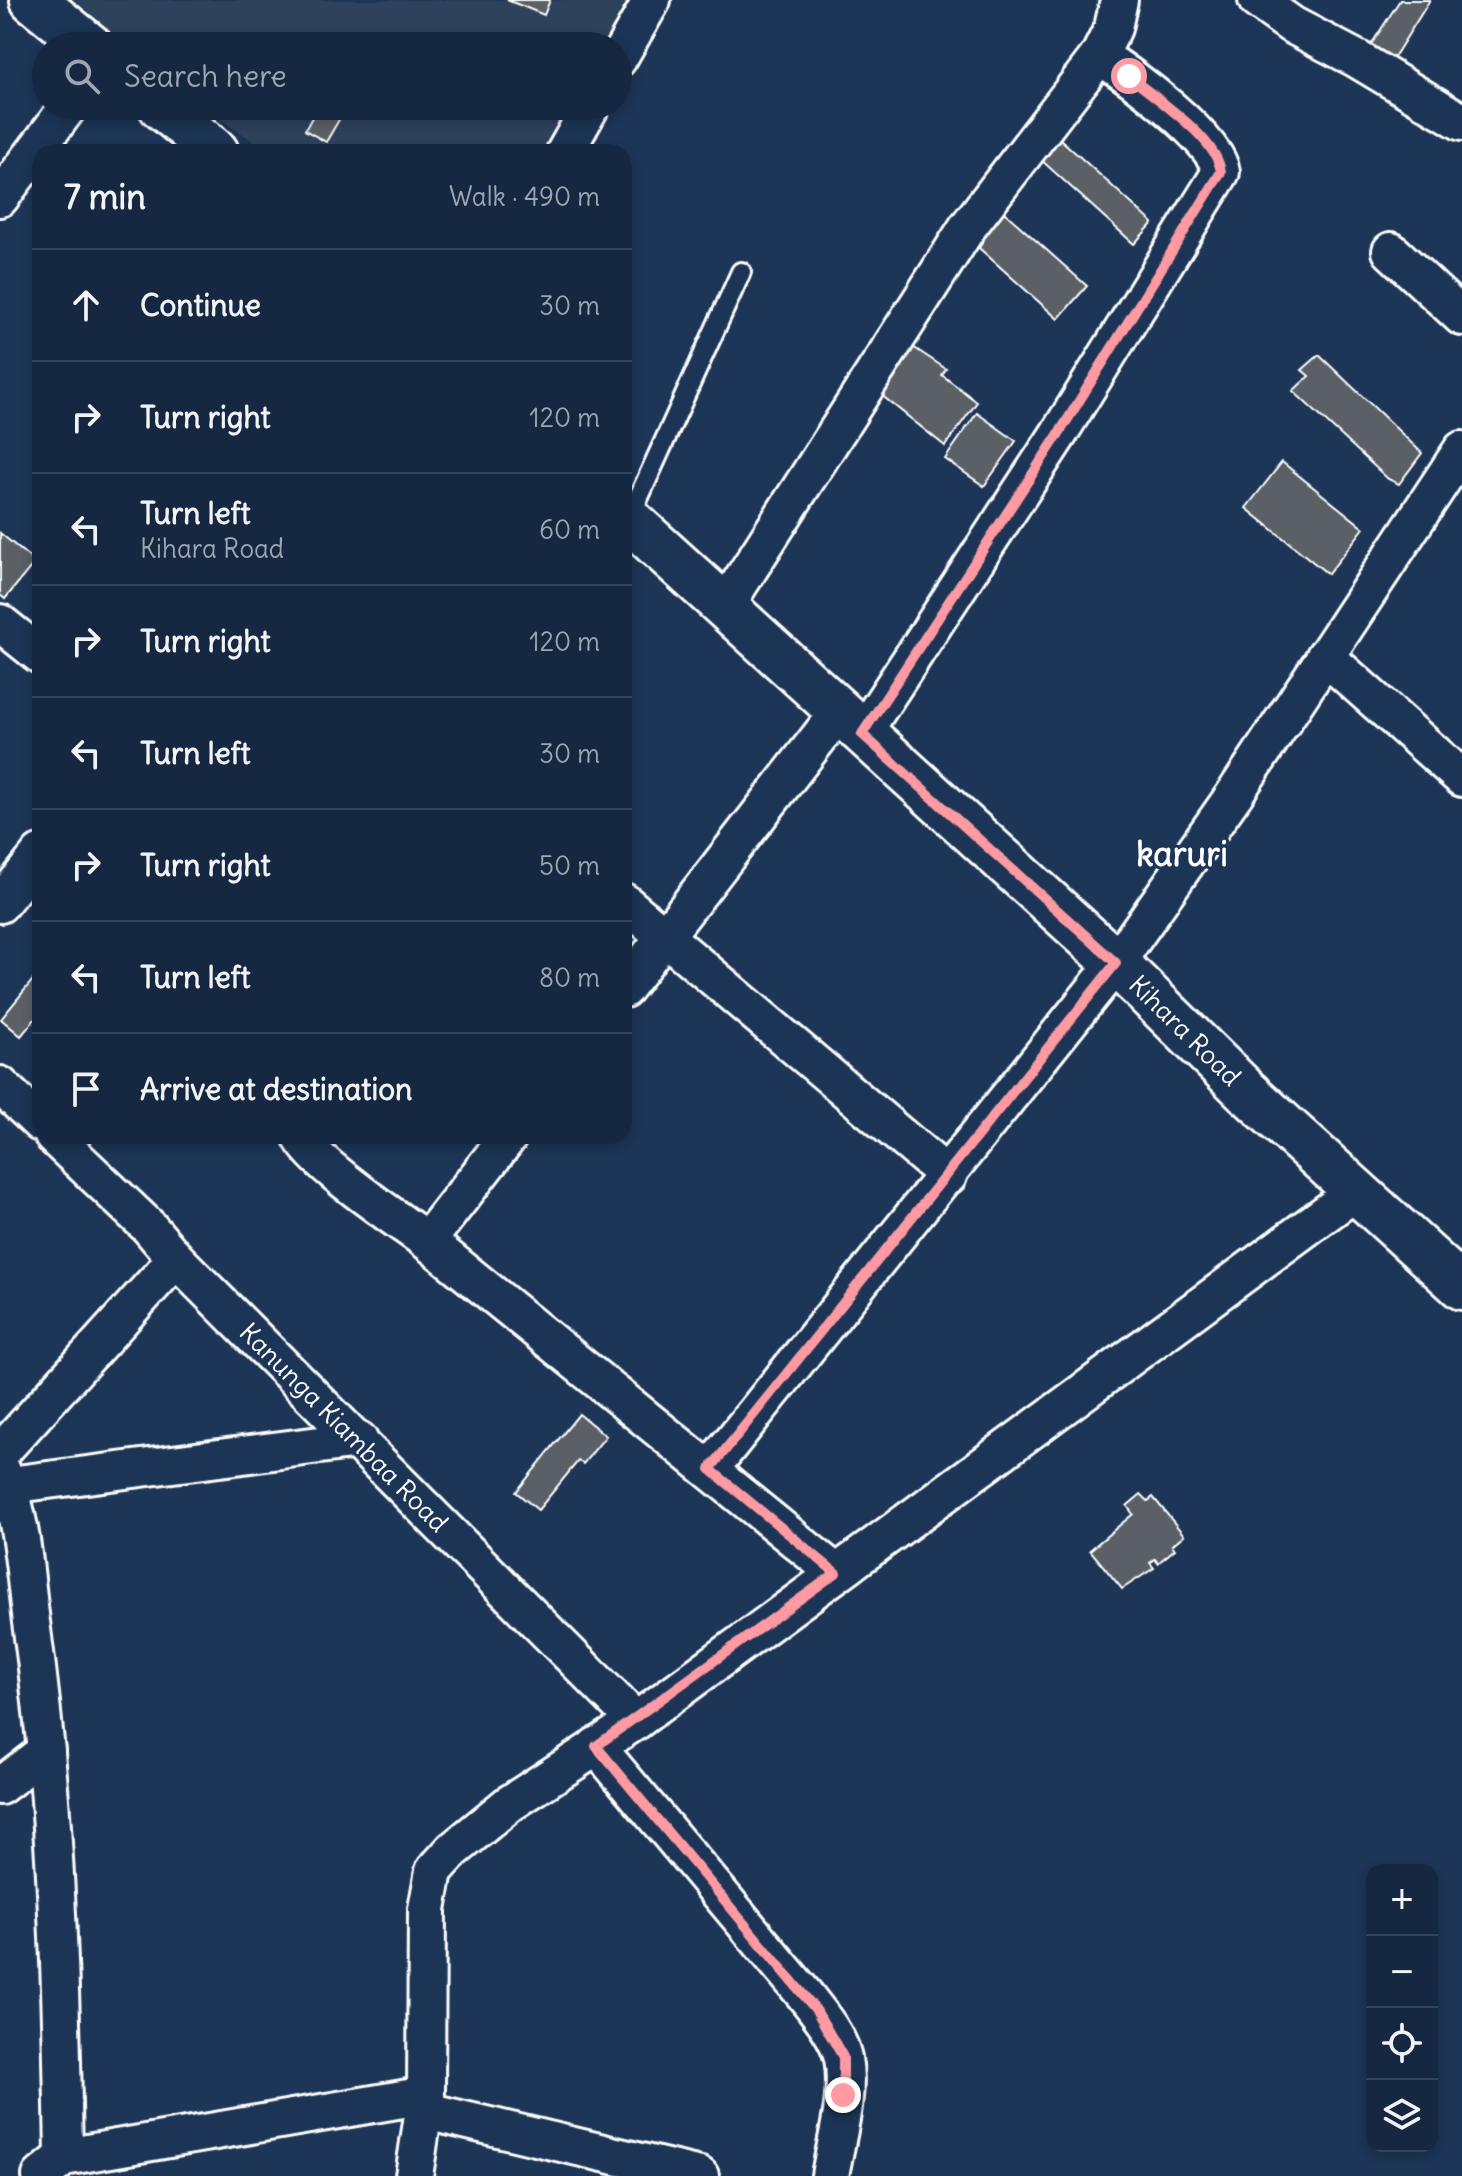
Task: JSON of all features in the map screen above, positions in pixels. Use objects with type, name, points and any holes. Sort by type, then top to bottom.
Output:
[{"type":"main road","points":[[33,0],[73,32]]},
{"type":"main road","points":[[178,120],[206,144]]},
{"type":"main road","name":"Kihara Road","points":[[632,523],[1116,963],[1355,1192],[1462,1287]]},
{"type":"street","points":[[632,35],[652,0]]},
{"type":"street","points":[[724,608],[967,228],[1099,56],[1113,28],[1119,0]]},
{"type":"street","points":[[1257,0],[1292,25],[1357,59],[1462,122]]},
{"type":"street","points":[[632,979],[850,723],[1058,435],[1221,172],[1219,157],[1206,142],[1129,76],[1099,56]]},
{"type":"street","points":[[40,144],[58,120]]},
{"type":"street","points":[[570,144],[583,120]]},
{"type":"street","points":[[0,198],[32,155]]},
{"type":"street","points":[[1391,251],[1462,317]]},
{"type":"street","points":[[710,1469],[1116,963],[1234,795],[1462,450]]},
{"type":"street","points":[[0,623],[32,649]]},
{"type":"street","points":[[1325,656],[1462,778]]},
{"type":"street","points":[[0,904],[32,864]]},
{"type":"street","points":[[632,908],[948,1176]]},
{"type":"street","points":[[0,1085],[32,1115]]},
{"type":"street","name":"Kanunga Kiambaa Road","points":[[61,1144],[149,1227],[176,1259],[636,1721]]},
{"type":"street","points":[[308,1144],[321,1160],[427,1241],[836,1573]]},
{"type":"street","points":[[427,1241],[503,1144]]},
{"type":"street","points":[[414,2176],[424,2102],[427,1909],[434,1871],[453,1850],[509,1804],[636,1721],[1355,1192]]},
{"type":"street","points":[[3,1469],[176,1259]]},
{"type":"street","points":[[3,1469],[359,1440]]},
{"type":"street","points":[[3,1469],[17,1518],[46,1751],[61,1970],[51,2169],[424,2102],[700,2176]]},
{"type":"street","points":[[596,1746],[804,1994],[832,2035],[843,2057],[843,2095],[830,2176]]},
{"type":"street","points":[[0,1786],[46,1751]]},
{"type":"lane","points":[[632,504],[741,272]]},
{"type":"shaded area","points":[[75,0],[674,0],[632,72],[632,32],[113,32]]},
{"type":"shaded area","points":[[222,120],[597,120],[580,144],[258,144]]},
{"type":"building","points":[[507,0],[550,0],[544,15]]},
{"type":"building","points":[[1400,0],[1430,0],[1391,62],[1369,48]]},
{"type":"building","points":[[310,120],[339,120],[326,142],[305,130]]},
{"type":"building","points":[[1059,138],[1153,223],[1134,244],[1040,159]]},
{"type":"building","points":[[995,204],[1087,286],[1058,319],[979,248],[982,243],[970,232]]},
{"type":"building","points":[[904,341],[946,369],[942,375],[977,402],[945,446],[870,386]]},
{"type":"building","points":[[1319,355],[1422,453],[1399,484],[1388,479],[1293,391],[1309,376],[1302,370]]},
{"type":"building","points":[[977,413],[1016,441],[984,486],[945,459]]},
{"type":"building","points":[[1282,462],[1364,528],[1328,574],[1246,508]]},
{"type":"building","points":[[0,533],[32,560],[32,566],[5,599],[0,595]]},
{"type":"building","points":[[32,981],[32,1023],[21,1036],[1,1019]]},
{"type":"building","points":[[579,1414],[606,1436],[583,1464],[578,1461],[538,1510],[516,1492]]},
{"type":"building","points":[[1141,1494],[1148,1501],[1153,1497],[1184,1535],[1172,1545],[1175,1549],[1158,1563],[1155,1559],[1150,1563],[1154,1568],[1122,1589],[1090,1550],[1133,1514],[1127,1506]]},
{"type":"district","name":"karuri","points":[[1182,854]]},
{"type":"route","points":[[843,2095],[843,2057],[816,2010],[596,1746],[636,1721],[836,1573],[710,1469],[1116,963],[862,734],[1058,435],[1221,172],[1219,157],[1206,142],[1129,76]]}]
